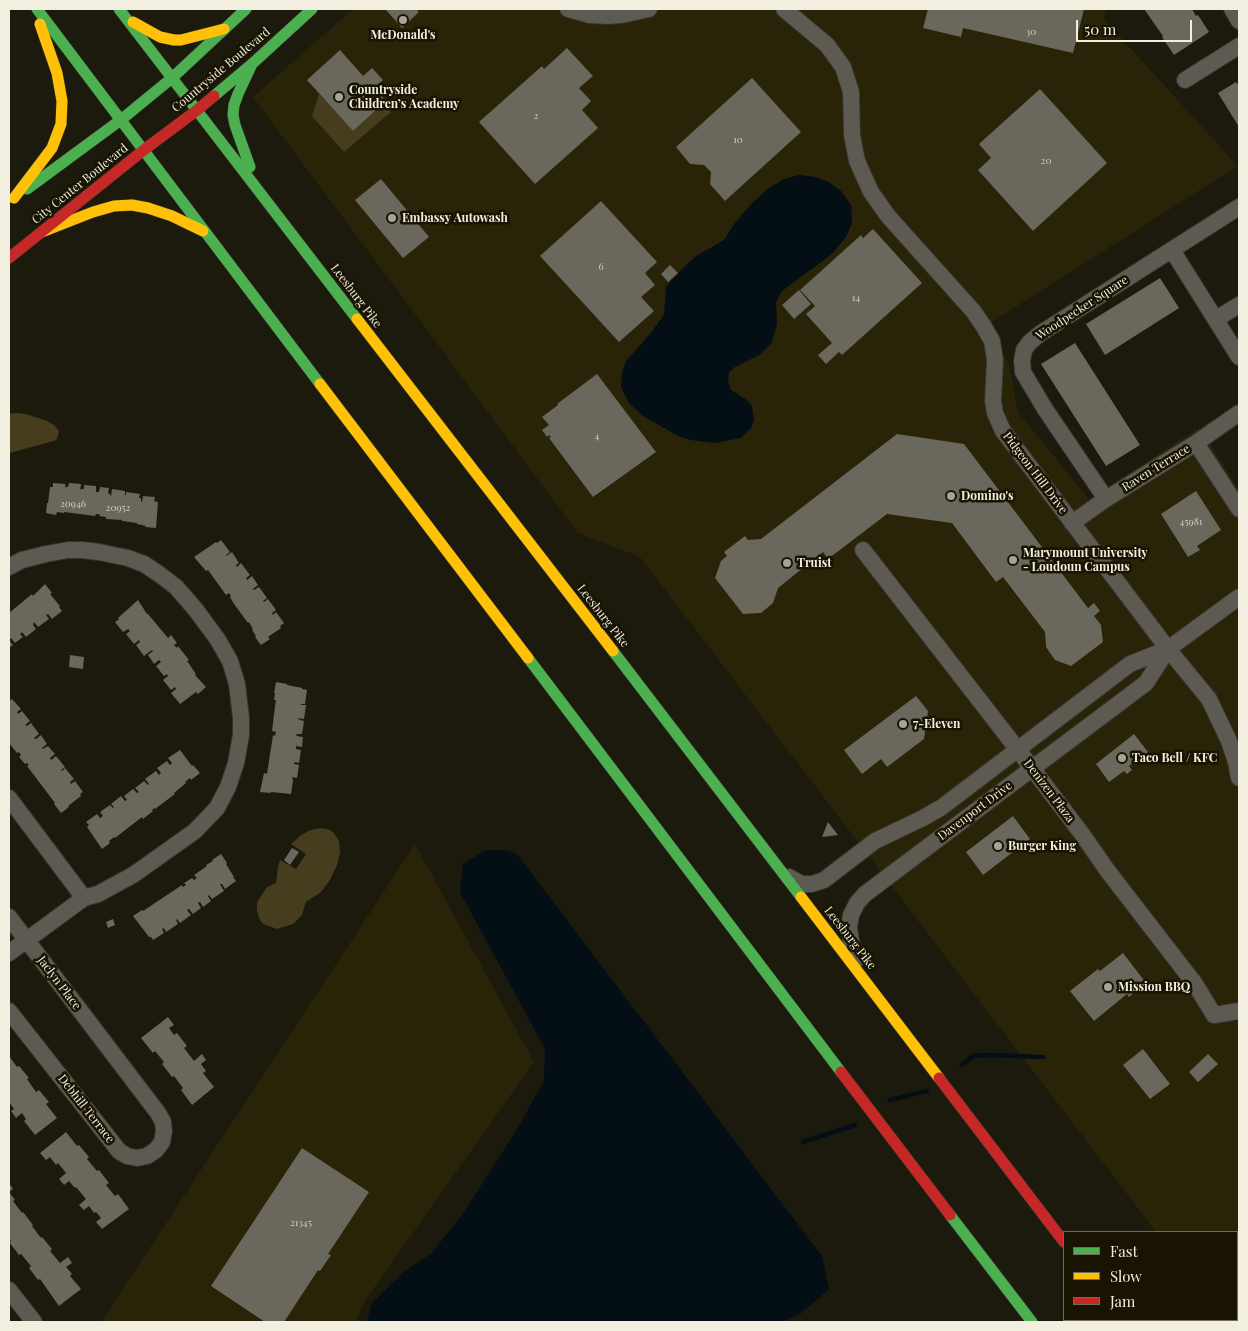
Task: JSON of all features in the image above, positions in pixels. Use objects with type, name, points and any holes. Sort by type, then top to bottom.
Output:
[{"type":"main road","points":[[36,9],[145,149],[758,963],[1032,1322]]},
{"type":"main road","points":[[12,201],[52,148],[61,124],[62,101],[57,73],[36,9]]},
{"type":"main road","name":"Leesburg Pike","points":[[119,9],[481,482],[880,998],[1063,1241]]},
{"type":"main road","name":"Countryside Boulevard","points":[[122,119],[172,78],[246,9]]},
{"type":"main road","name":"Countryside Boulevard","points":[[145,149],[196,111],[252,64],[312,9]]},
{"type":"main road","points":[[127,19],[154,34],[174,40],[181,40],[224,29]]},
{"type":"main road","points":[[252,64],[236,99],[233,115],[234,125],[261,194]]},
{"type":"main road","name":"City Center Boulevard","points":[[12,201],[122,119]]},
{"type":"main road","name":"City Center Boulevard","points":[[9,258],[145,149]]},
{"type":"main road","points":[[42,232],[93,212],[114,206],[132,205],[172,216],[207,232]]},
{"type":"street","points":[[568,9],[590,15],[607,16],[649,9]]},
{"type":"street","name":"Pidgeon Hill Drive","points":[[784,9],[827,45],[842,67],[852,92],[852,135],[857,161],[871,192],[888,216],[974,312],[992,341],[994,355],[993,402],[995,413],[1003,432],[1209,700],[1229,741],[1239,778]]},
{"type":"street","points":[[1232,9],[1239,20]]},
{"type":"street","points":[[1185,80],[1239,46]]},
{"type":"street","name":"Woodpecker Square","points":[[1106,499],[1045,409],[1023,372],[1024,350],[1041,333],[1239,207]]},
{"type":"street","points":[[1172,250],[1239,356]]},
{"type":"street","points":[[1216,320],[1239,304]]},
{"type":"street","name":"Raven Terrace","points":[[1072,523],[1239,413]]},
{"type":"street","points":[[1196,443],[1239,509]]},
{"type":"street","points":[[9,568],[22,560],[68,550],[99,552],[128,558],[144,564],[160,574],[176,587],[196,610],[218,640],[230,661],[237,682],[241,718],[240,747],[228,787],[217,808],[195,831],[136,874],[98,894],[84,898],[9,953]]},
{"type":"street","name":"Denizen Plaza","points":[[863,550],[1032,768],[1107,870],[1195,984],[1214,1016],[1239,1011]]},
{"type":"street","name":"Davenport Drive","points":[[783,873],[801,884],[812,884],[824,880],[875,841],[942,807],[1130,664],[1168,649],[1239,597]]},
{"type":"street","name":"Davenport Drive","points":[[880,998],[857,958],[849,928],[851,915],[864,894],[1146,683],[1168,649]]},
{"type":"street","points":[[9,798],[84,898]]},
{"type":"street","name":"Jaclyn Place","points":[[9,917],[110,1049]]},
{"type":"street","name":"Debhill Terrace","points":[[9,1010],[119,1151],[127,1156],[137,1158],[147,1156],[156,1150],[162,1142],[163,1122],[110,1049]]},
{"type":"street","points":[[11,1298],[34,1322]]},
{"type":"shaded area","points":[[353,9],[1106,9],[1104,19],[1238,166],[984,327],[1009,363],[1018,412],[1089,499],[1200,427],[1239,490],[1239,1322],[1224,1321],[1238,1321],[1238,1231],[1155,1231],[640,557],[578,533],[253,97]]},
{"type":"shaded area","points":[[319,94],[353,131],[384,103],[391,112],[344,152],[312,116]]},
{"type":"shaded area","points":[[799,175],[815,177],[829,182],[841,191],[851,205],[852,223],[846,237],[832,254],[782,291],[776,302],[777,324],[772,342],[761,354],[729,372],[728,381],[731,390],[747,400],[752,406],[754,420],[751,428],[741,438],[715,443],[680,437],[643,416],[629,403],[621,387],[622,373],[626,361],[664,315],[666,287],[684,267],[696,256],[724,240],[734,224],[752,203],[769,188],[784,179]]},
{"type":"shaded area","points":[[9,414],[26,414],[54,425],[59,431],[57,439],[9,453]]},
{"type":"shaded area","points":[[322,828],[334,833],[339,841],[340,852],[337,865],[330,880],[321,892],[306,902],[302,915],[293,924],[277,929],[263,924],[259,918],[257,902],[267,887],[276,883],[280,860],[296,869],[306,854],[291,844],[308,831]]},
{"type":"shaded area","points":[[415,844],[534,1062],[364,1302],[356,1322],[101,1322]]},
{"type":"shaded area","points":[[486,850],[502,850],[516,853],[822,1256],[829,1289],[800,1314],[782,1322],[367,1322],[371,1304],[405,1271],[431,1254],[463,1214],[519,1126],[544,1081],[545,1049],[460,892],[463,864]]},
{"type":"building","name":"McDonald's","points":[[419,9],[417,11],[419,12],[402,28],[386,10]]},
{"type":"building","points":[[928,9],[1084,9],[1073,53],[963,28],[961,37],[923,28]]},
{"type":"building","points":[[1144,9],[1192,9],[1209,32],[1174,55]]},
{"type":"building","points":[[567,48],[593,76],[579,88],[591,101],[582,110],[598,128],[535,184],[479,122],[542,66],[544,69]]},
{"type":"building","name":"Countryside Children’s Academy","points":[[340,50],[363,76],[372,68],[383,80],[374,88],[386,101],[353,131],[307,80]]},
{"type":"building","points":[[752,78],[801,132],[725,201],[710,184],[711,172],[704,165],[690,164],[676,147]]},
{"type":"building","points":[[1236,82],[1237,84],[1239,82],[1239,127],[1218,93]]},
{"type":"building","points":[[1040,89],[1107,163],[1033,231],[978,170],[991,158],[979,144]]},
{"type":"building","name":"Embassy Autowash","points":[[381,179],[429,237],[403,258],[355,200]]},
{"type":"building","points":[[601,201],[657,262],[645,273],[655,285],[641,297],[654,311],[619,342],[540,256]]},
{"type":"building","points":[[873,229],[922,283],[842,355],[839,352],[826,364],[818,355],[832,343],[806,314],[815,306],[800,290],[861,235],[863,238]]},
{"type":"building","points":[[670,265],[678,273],[668,282],[661,274]]},
{"type":"building","points":[[1160,278],[1179,308],[1105,355],[1086,324]]},
{"type":"building","points":[[799,290],[811,304],[794,319],[782,305]]},
{"type":"building","points":[[1075,343],[1140,445],[1106,466],[1041,364]]},
{"type":"building","points":[[597,374],[656,452],[593,497],[549,438],[551,437],[549,435],[547,437],[542,430],[549,425],[542,417]]},
{"type":"building","points":[[897,434],[964,444],[1088,608],[1094,603],[1100,611],[1094,616],[1101,625],[1103,642],[1071,666],[1055,660],[1046,647],[1045,632],[1003,577],[996,582],[952,523],[887,514],[828,559],[823,552],[778,588],[773,603],[761,613],[743,614],[715,578],[721,561],[727,556],[724,552],[745,536],[748,540],[761,539]]},
{"type":"building","points":[[53,483],[65,484],[66,490],[69,483],[81,484],[80,491],[84,489],[84,485],[96,486],[96,492],[99,492],[100,487],[109,488],[108,493],[111,496],[112,489],[125,491],[125,495],[126,492],[140,494],[139,498],[141,498],[142,502],[143,496],[155,497],[154,501],[158,502],[156,528],[145,527],[122,520],[106,519],[106,517],[99,516],[100,514],[95,516],[64,512],[57,512],[56,515],[46,513],[50,487],[53,487]]},
{"type":"building","points":[[1196,491],[1221,530],[1197,546],[1200,550],[1188,557],[1161,514]]},
{"type":"building","points":[[221,540],[230,552],[226,556],[232,552],[239,563],[236,565],[237,567],[241,563],[250,575],[246,578],[247,580],[252,576],[258,585],[253,589],[259,587],[267,598],[263,601],[268,599],[276,610],[272,613],[273,615],[276,612],[284,623],[280,626],[281,628],[268,637],[270,639],[261,645],[255,637],[249,622],[234,604],[229,593],[226,595],[208,570],[206,571],[194,557]]},
{"type":"building","points":[[45,584],[62,611],[52,619],[48,614],[46,615],[49,619],[38,627],[34,622],[33,625],[36,629],[26,637],[22,632],[20,634],[23,637],[15,643],[11,638],[9,640],[9,613],[32,594],[33,596]]},
{"type":"building","points":[[138,600],[147,614],[168,638],[171,635],[177,643],[174,645],[177,648],[178,646],[189,660],[187,661],[195,675],[206,687],[180,704],[171,693],[176,689],[175,687],[171,690],[163,680],[168,676],[167,674],[164,676],[156,666],[161,662],[159,660],[154,664],[148,655],[153,651],[144,656],[136,645],[140,642],[139,640],[134,644],[126,634],[130,631],[128,629],[123,632],[115,622]]},
{"type":"building","points":[[9,640],[13,645],[9,648]]},
{"type":"building","points":[[70,655],[84,657],[83,669],[69,667]]},
{"type":"building","points":[[276,682],[307,690],[305,704],[301,704],[306,705],[304,719],[297,718],[304,721],[302,734],[296,734],[303,737],[302,747],[296,746],[296,749],[301,750],[299,763],[295,762],[294,764],[299,765],[297,778],[292,777],[291,794],[260,792],[264,773],[267,774],[273,735],[275,736],[276,732],[272,731]]},
{"type":"building","name":"7-Eleven","points":[[916,696],[928,711],[924,739],[887,767],[881,759],[862,774],[844,750]]},
{"type":"building","points":[[12,699],[21,709],[17,712],[18,714],[22,711],[30,721],[25,725],[27,726],[31,723],[39,734],[34,738],[36,739],[41,735],[47,744],[42,748],[48,746],[55,754],[50,758],[51,760],[56,756],[65,767],[61,770],[65,768],[74,779],[70,782],[71,784],[75,781],[83,792],[80,794],[81,796],[61,813],[27,766],[29,765],[25,764],[19,757],[21,755],[19,752],[17,753],[9,743],[9,701]]},
{"type":"building","name":"Taco Bell / KFC","points":[[1134,734],[1148,752],[1129,766],[1132,770],[1127,774],[1124,771],[1109,782],[1096,764]]},
{"type":"building","points":[[180,750],[200,773],[191,780],[190,778],[175,794],[154,808],[143,819],[142,817],[114,837],[102,849],[87,827],[89,825],[86,822],[97,814],[100,818],[103,816],[100,812],[110,805],[113,808],[111,804],[121,796],[125,801],[127,800],[124,796],[133,789],[137,793],[139,792],[135,788],[144,781],[148,785],[145,779],[156,771],[159,775],[161,773],[157,768],[167,761],[170,765],[172,763],[168,758]]},
{"type":"building","name":"Burger King","points":[[1013,816],[1030,839],[983,875],[966,852]]},
{"type":"building","points":[[828,822],[838,835],[822,837]]},
{"type":"building","points":[[292,848],[299,852],[290,865],[284,860]]},
{"type":"building","points":[[221,854],[236,881],[225,889],[220,884],[224,891],[212,899],[209,895],[211,901],[203,907],[200,902],[198,903],[201,908],[193,914],[189,909],[187,910],[191,915],[180,923],[177,919],[178,924],[166,932],[164,928],[162,929],[164,933],[153,940],[149,937],[133,916],[182,885],[183,887],[186,885],[184,883],[192,878],[194,880],[197,878],[194,875]]},
{"type":"building","points":[[113,919],[115,925],[108,928],[106,922]]},
{"type":"building","name":"Mission BBQ","points":[[1123,953],[1146,983],[1129,997],[1127,994],[1094,1021],[1070,991],[1098,969],[1100,971]]},
{"type":"building","points":[[168,1017],[174,1025],[169,1028],[174,1035],[177,1033],[187,1046],[184,1048],[194,1061],[202,1054],[206,1060],[201,1064],[206,1071],[203,1073],[214,1087],[192,1105],[181,1090],[183,1088],[162,1064],[164,1062],[155,1051],[153,1053],[141,1038]]},
{"type":"building","points":[[1143,1049],[1170,1084],[1150,1099],[1123,1065]]},
{"type":"building","points":[[1208,1054],[1218,1064],[1198,1082],[1189,1072]]},
{"type":"building","points":[[9,1056],[29,1078],[27,1079],[36,1092],[39,1090],[49,1102],[46,1104],[57,1118],[35,1135],[24,1121],[26,1119],[22,1113],[16,1118],[11,1111],[14,1109],[9,1102]]},
{"type":"building","points":[[66,1132],[77,1146],[79,1145],[89,1157],[87,1159],[109,1183],[106,1185],[115,1196],[118,1194],[129,1209],[102,1229],[96,1222],[101,1218],[96,1212],[94,1213],[89,1206],[84,1210],[79,1205],[86,1199],[76,1187],[69,1181],[64,1185],[59,1179],[66,1173],[58,1163],[56,1165],[50,1157],[46,1160],[40,1153]]},
{"type":"building","points":[[302,1148],[369,1192],[328,1254],[331,1255],[320,1271],[318,1270],[284,1322],[265,1322],[211,1286]]},
{"type":"building","points":[[9,1183],[13,1189],[9,1192]]},
{"type":"building","points":[[9,1192],[15,1200],[13,1201],[41,1238],[52,1249],[50,1251],[60,1263],[68,1257],[72,1263],[66,1267],[72,1274],[70,1276],[81,1289],[59,1306],[40,1279],[38,1280],[29,1268],[31,1266],[9,1242],[11,1241],[9,1238]]},
{"type":"waterway","points":[[962,1065],[973,1056],[1043,1057]]},
{"type":"waterway","points":[[890,1100],[927,1091]]},
{"type":"waterway","points":[[803,1142],[855,1125]]},
{"type":"traffic: fast","points":[[37,9],[320,384]]},
{"type":"traffic: fast","points":[[119,9],[357,319]]},
{"type":"traffic: fast","points":[[27,189],[122,119],[172,78],[246,9]]},
{"type":"traffic: fast","points":[[214,96],[312,9]]},
{"type":"traffic: fast","points":[[250,167],[233,115],[238,94],[252,64]]},
{"type":"traffic: fast","points":[[613,651],[801,897]]},
{"type":"traffic: fast","points":[[528,658],[841,1072]]},
{"type":"traffic: fast","points":[[950,1215],[1032,1322]]},
{"type":"traffic: slow","points":[[133,22],[160,37],[174,40],[181,40],[224,29]]},
{"type":"traffic: slow","points":[[14,198],[52,148],[61,124],[62,101],[57,73],[40,24]]},
{"type":"traffic: slow","points":[[42,232],[93,212],[114,206],[132,205],[172,216],[203,231]]},
{"type":"traffic: slow","points":[[357,319],[613,651]]},
{"type":"traffic: slow","points":[[320,384],[528,658]]},
{"type":"traffic: slow","points":[[801,897],[939,1078]]},
{"type":"traffic: jam","points":[[9,258],[214,96]]},
{"type":"traffic: jam","points":[[841,1072],[950,1215]]},
{"type":"traffic: jam","points":[[939,1078],[1063,1241]]},
{"type":"place","name":"McDonald's","points":[[403,20]]},
{"type":"place","name":"Countryside Children’s Academy","points":[[339,97]]},
{"type":"place","name":"Embassy Autowash","points":[[392,218]]},
{"type":"place","name":"Domino's","points":[[951,496]]},
{"type":"place","name":"Marymount University - Loudoun Campus","points":[[1013,560]]},
{"type":"place","name":"Truist","points":[[787,563]]},
{"type":"place","name":"7-Eleven","points":[[903,724]]},
{"type":"place","name":"Taco Bell / KFC","points":[[1122,758]]},
{"type":"place","name":"Burger King","points":[[998,846]]},
{"type":"place","name":"Mission BBQ","points":[[1108,987]]}]
